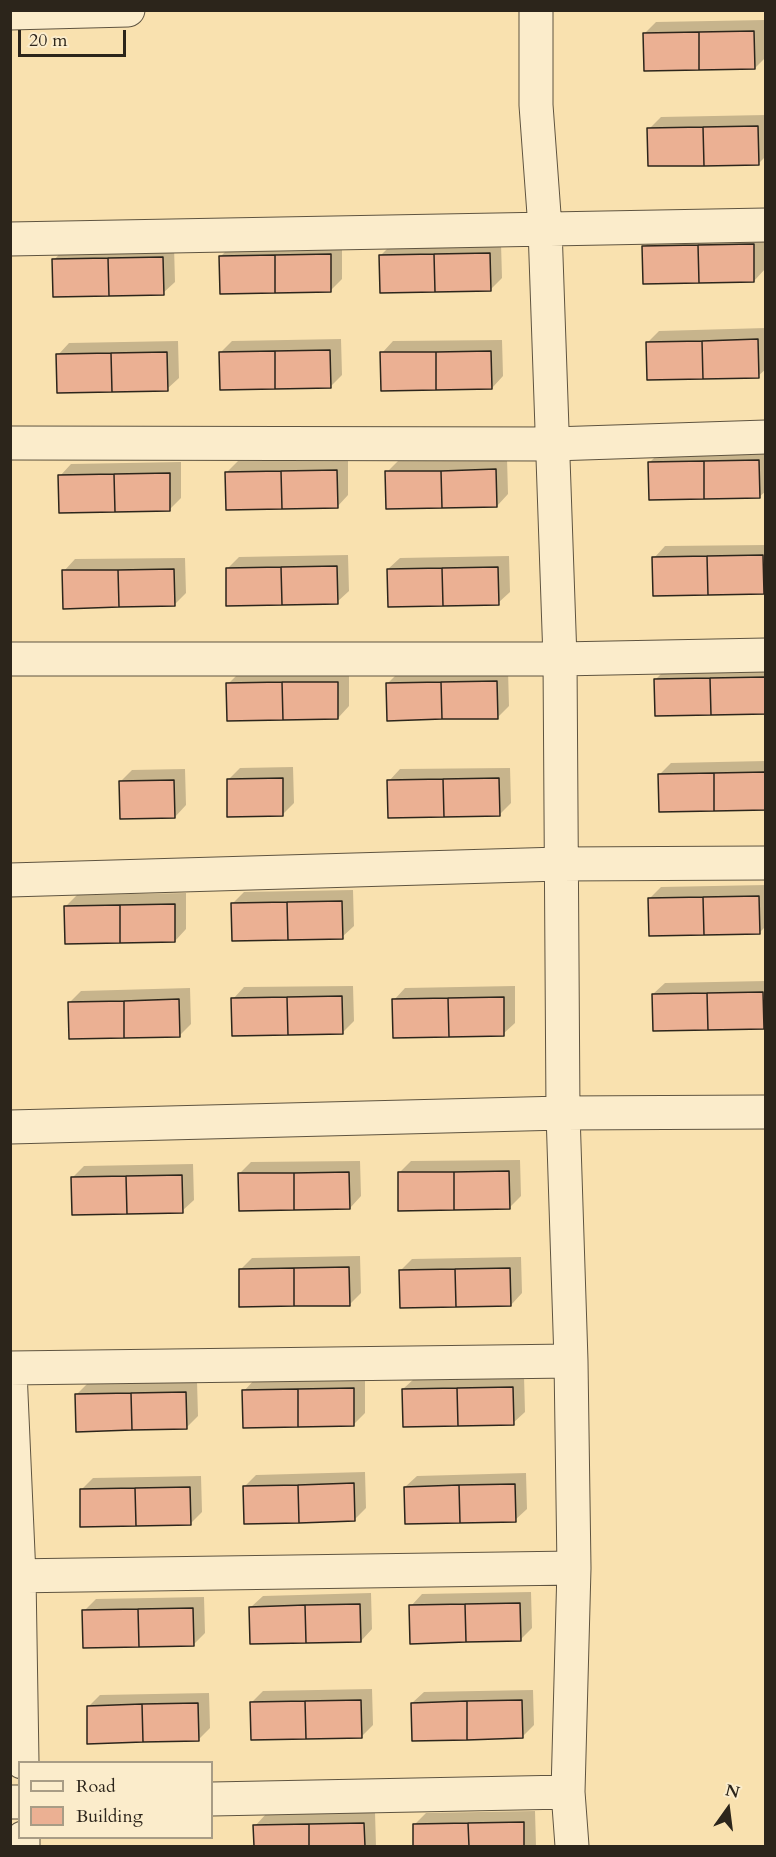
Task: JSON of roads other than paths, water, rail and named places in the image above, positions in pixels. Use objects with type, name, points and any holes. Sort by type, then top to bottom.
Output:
[{"type":"street","points":[[10,13],[128,10]]},
{"type":"street","points":[[536,10],[536,105],[545,228],[560,659],[563,1113],[571,1361],[574,1568],[568,1792],[572,1846]]},
{"type":"street","points":[[10,239],[765,225]]},
{"type":"street","points":[[10,443],[554,444],[765,437]]},
{"type":"street","points":[[10,659],[560,659],[765,655]]},
{"type":"street","points":[[10,880],[560,864],[765,863]]},
{"type":"street","points":[[10,1127],[563,1113],[765,1112]]},
{"type":"street","points":[[22,1761],[10,1370],[571,1361]]},
{"type":"street","points":[[15,1576],[574,1568]]},
{"type":"street","points":[[213,1799],[568,1792]]}]
